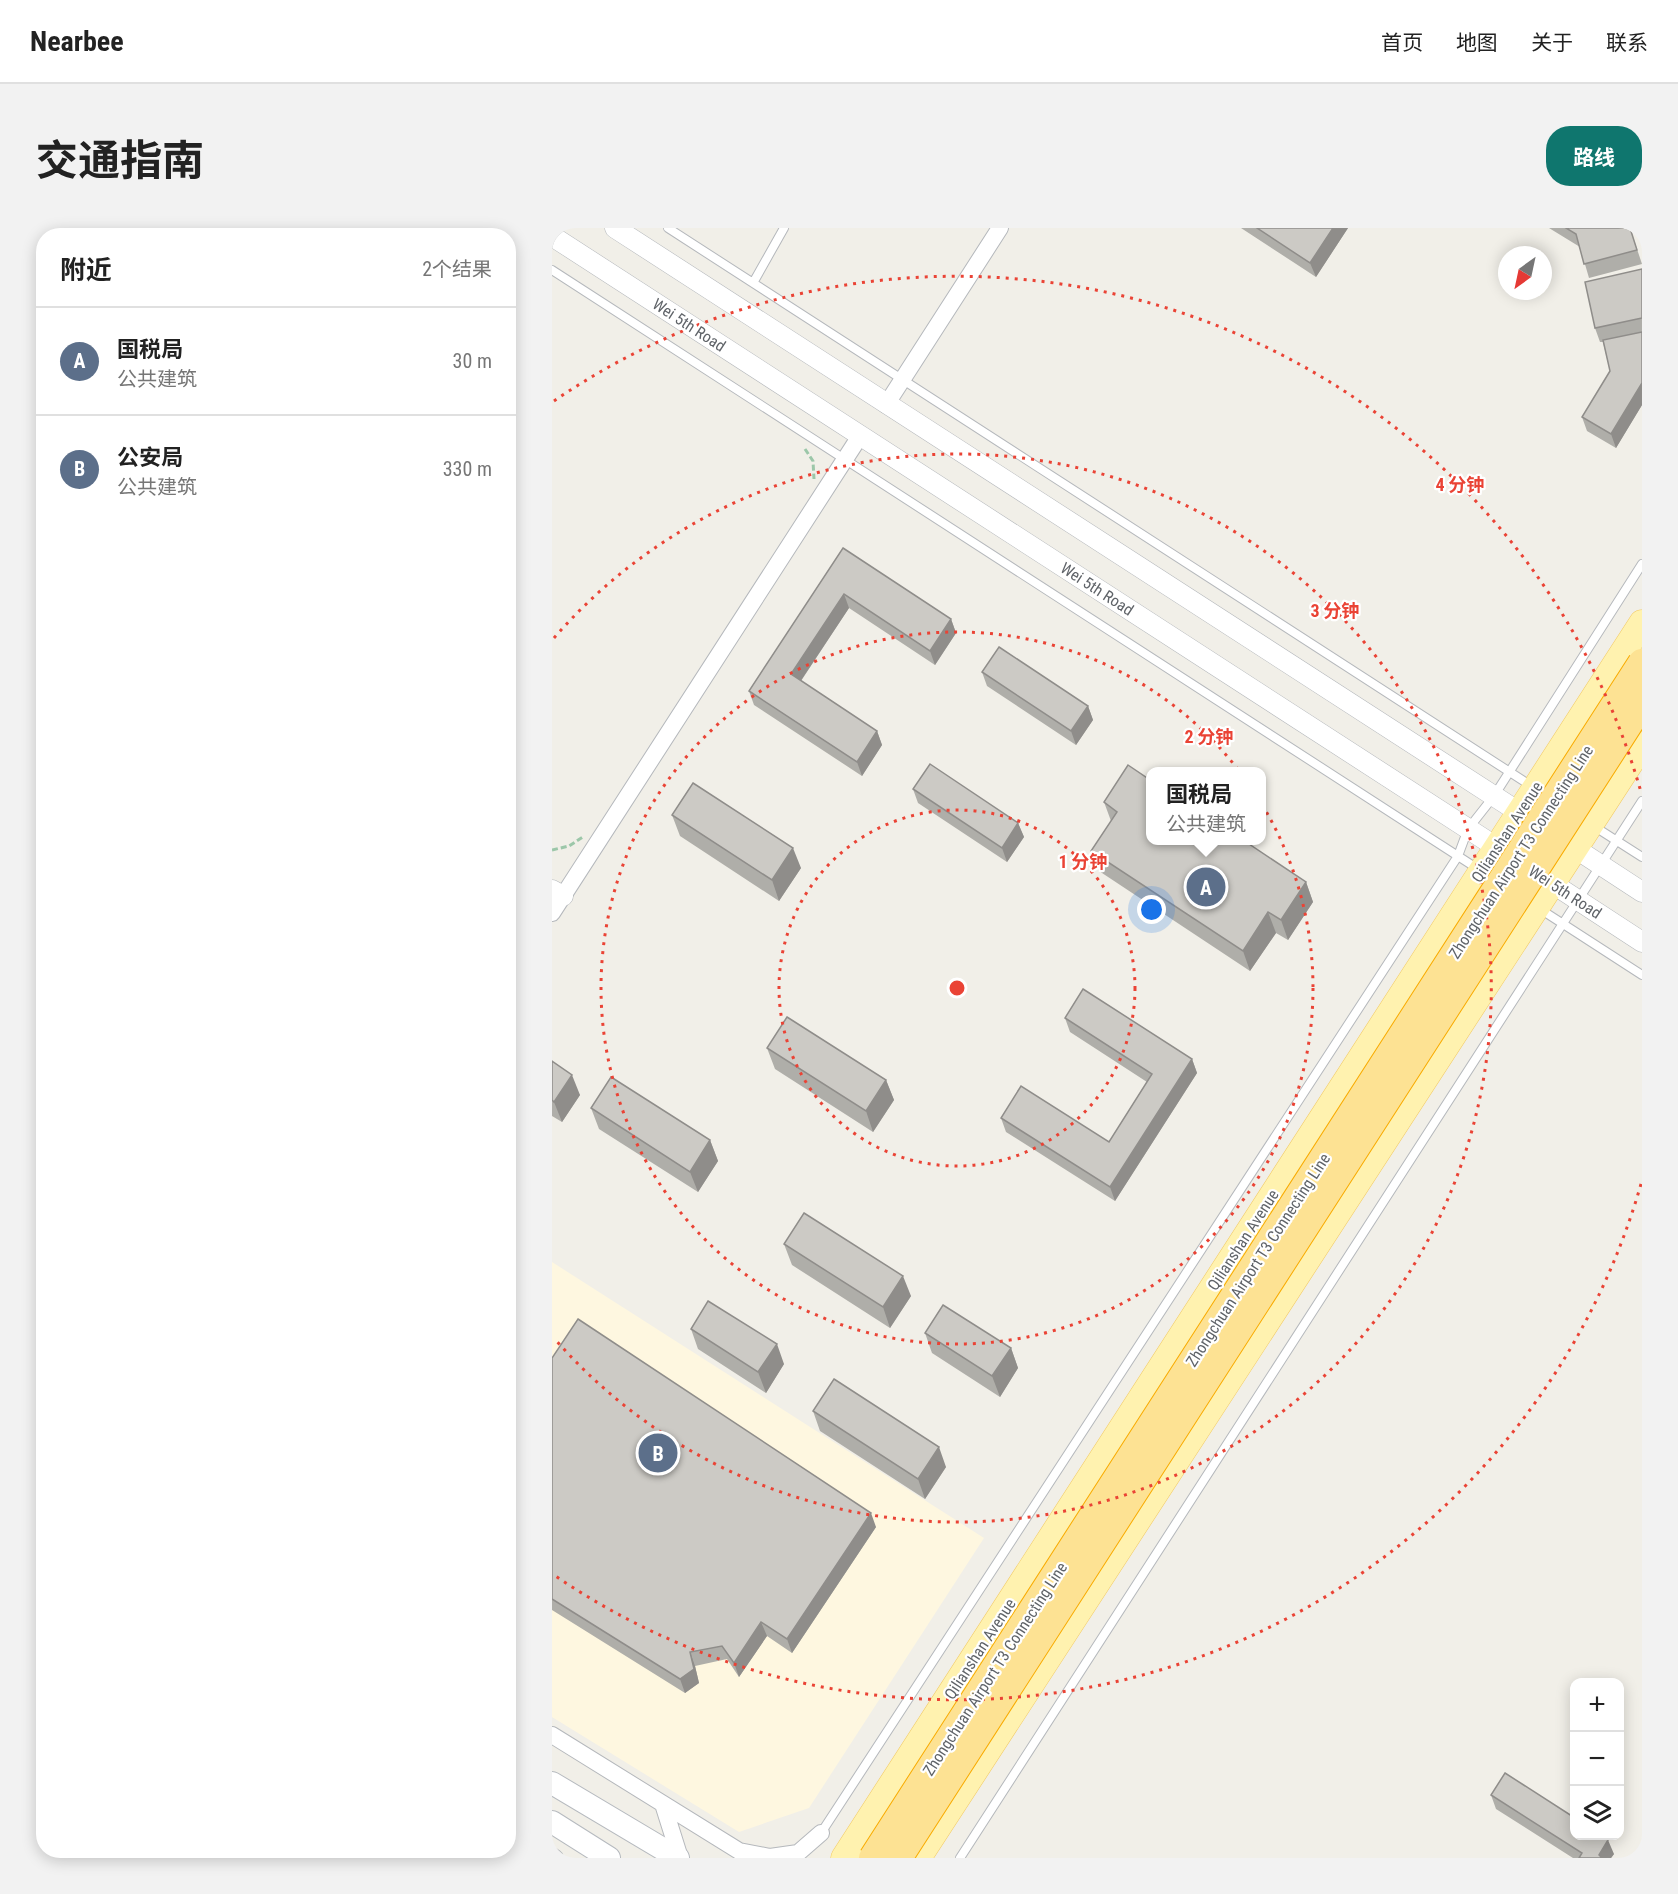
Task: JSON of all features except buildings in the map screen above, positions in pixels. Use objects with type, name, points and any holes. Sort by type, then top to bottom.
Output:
[{"type":"highway","name":"Zhongchuan Airport T3 Connecting Line","points":[[873,1858],[1642,663]]},
{"type":"highway","name":"Zhongchuan Airport T3 Connecting Line","points":[[898,1858],[1642,703]]},
{"type":"main road","name":"Qilianshan Avenue","points":[[844,1858],[1642,623]]},
{"type":"main road","points":[[918,1858],[1642,745]]},
{"type":"main road","points":[[552,1783],[679,1858]]},
{"type":"main road","points":[[552,1822],[609,1858]]},
{"type":"street","points":[[615,228],[1642,892]]},
{"type":"street","points":[[886,405],[1000,228]]},
{"type":"street","name":"Wei 5th Road","points":[[552,236],[1642,942]]},
{"type":"street","points":[[556,900],[860,436]]},
{"type":"street","points":[[552,1735],[739,1851],[770,1857],[798,1853],[821,1833]]},
{"type":"street","points":[[663,1804],[679,1858]]},
{"type":"lane","points":[[668,228],[1642,857]]},
{"type":"lane","points":[[753,283],[784,228]]},
{"type":"lane","points":[[552,270],[1642,975]]},
{"type":"lane","points":[[821,1833],[1458,856],[1468,829],[1510,772],[1642,564]]},
{"type":"lane","points":[[960,1858],[1642,801]]},
{"type":"path","points":[[801,442],[813,461],[814,482]]},
{"type":"path","points":[[552,850],[569,846],[584,836]]},
{"type":"shaded area","points":[[552,1262],[984,1538],[809,1808],[739,1832],[552,1717]]},
{"type":"place","name":"国税局","points":[[1206,887]]},
{"type":"place","name":"公安局","points":[[658,1453]]}]
